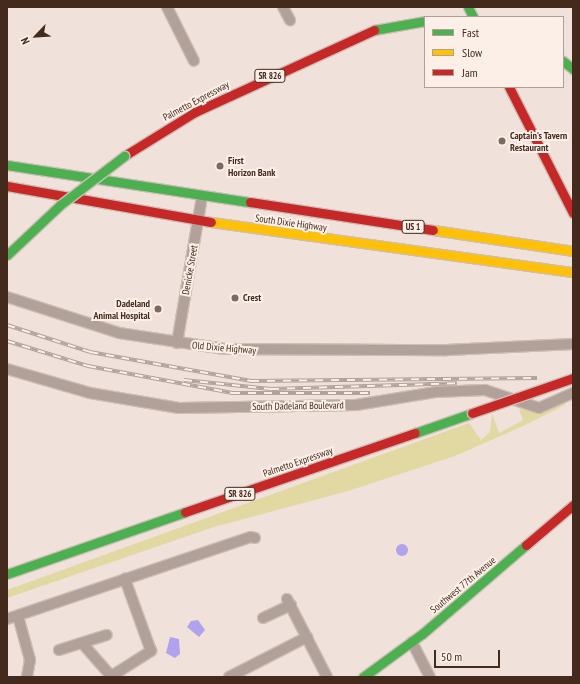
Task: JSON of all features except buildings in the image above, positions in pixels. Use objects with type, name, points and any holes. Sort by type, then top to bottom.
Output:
[{"type":"main road","points":[[468,7],[472,16]]},
{"type":"main road","name":"Palmetto Expressway","points":[[7,255],[60,205],[124,156],[195,112],[347,40],[386,26],[424,21]]},
{"type":"main road","points":[[564,62],[573,69]]},
{"type":"main road","points":[[510,88],[573,213]]},
{"type":"main road","name":"South Dixie Highway","points":[[7,165],[202,197],[573,251]]},
{"type":"main road","points":[[11,187],[41,182],[56,174]]},
{"type":"main road","name":"South Dixie Highway","points":[[11,187],[198,220],[375,247],[573,272]]},
{"type":"main road","points":[[375,247],[380,222]]},
{"type":"main road","name":"Palmetto Expressway","points":[[7,574],[28,569],[573,378]]},
{"type":"main road","name":"Southwest 77th Avenue","points":[[363,677],[412,642],[573,505]]},
{"type":"main road","points":[[7,581],[28,569]]},
{"type":"street","points":[[167,7],[194,61]]},
{"type":"street","points":[[283,7],[290,20]]},
{"type":"street","name":"Denicke Street","points":[[176,343],[202,197]]},
{"type":"street","name":"Old Dixie Highway","points":[[7,297],[119,333],[176,343],[225,349],[447,350],[573,344]]},
{"type":"street","name":"South Dadeland Boulevard","points":[[7,370],[18,375],[90,393],[179,408],[356,405],[429,393],[485,390],[540,408],[573,393]]},
{"type":"street","name":"South Dadeland Boulevard","points":[[7,378],[18,375]]},
{"type":"street","points":[[7,619],[125,579],[255,538]]},
{"type":"street","points":[[82,644],[110,676],[151,651],[125,579]]},
{"type":"street","points":[[263,618],[289,602],[327,677]]},
{"type":"street","points":[[18,616],[30,660],[27,677]]},
{"type":"street","points":[[59,650],[107,635]]},
{"type":"street","points":[[229,677],[307,637]]},
{"type":"street","points":[[412,642],[430,677]]},
{"type":"shaded area","points":[[564,402],[565,405],[525,425],[455,456],[348,491],[214,527],[7,598],[7,590],[469,423],[481,440],[490,432],[492,413],[499,433],[523,420],[519,409],[534,411]]},
{"type":"shaded area","points":[[400,544],[404,544],[408,550],[404,556],[400,556],[396,552],[396,548]]},
{"type":"shaded area","points":[[198,620],[205,630],[199,637],[187,627],[191,621]]},
{"type":"shaded area","points":[[170,637],[179,639],[180,654],[175,658],[166,653]]},
{"type":"railway","points":[[7,325],[90,352],[251,381],[537,378]]},
{"type":"railway","points":[[7,341],[88,366],[232,393],[370,393]]},
{"type":"railway","points":[[184,380],[271,389],[457,383]]},
{"type":"traffic: fast","points":[[468,7],[472,16]]},
{"type":"traffic: fast","points":[[374,30],[424,21]]},
{"type":"traffic: fast","points":[[564,62],[573,69]]},
{"type":"traffic: fast","points":[[7,255],[60,205],[124,156]]},
{"type":"traffic: fast","points":[[7,165],[250,202]]},
{"type":"traffic: fast","points":[[415,433],[472,413]]},
{"type":"traffic: fast","points":[[7,574],[185,512]]},
{"type":"traffic: fast","points":[[363,677],[422,634],[526,545]]},
{"type":"traffic: slow","points":[[211,222],[573,272]]},
{"type":"traffic: slow","points":[[433,230],[573,251]]},
{"type":"traffic: jam","points":[[124,156],[195,112],[374,30]]},
{"type":"traffic: jam","points":[[510,88],[573,213]]},
{"type":"traffic: jam","points":[[7,186],[211,222]]},
{"type":"traffic: jam","points":[[250,202],[433,230]]},
{"type":"traffic: jam","points":[[472,413],[573,378]]},
{"type":"traffic: jam","points":[[185,512],[415,433]]},
{"type":"traffic: jam","points":[[526,545],[573,505]]},
{"type":"place","name":"Captain's Tavern Restaurant","points":[[502,141]]},
{"type":"place","name":"First Horizon Bank","points":[[220,166]]},
{"type":"place","name":"Crest","points":[[235,298]]},
{"type":"place","name":"Dadeland Animal Hospital","points":[[158,309]]}]
